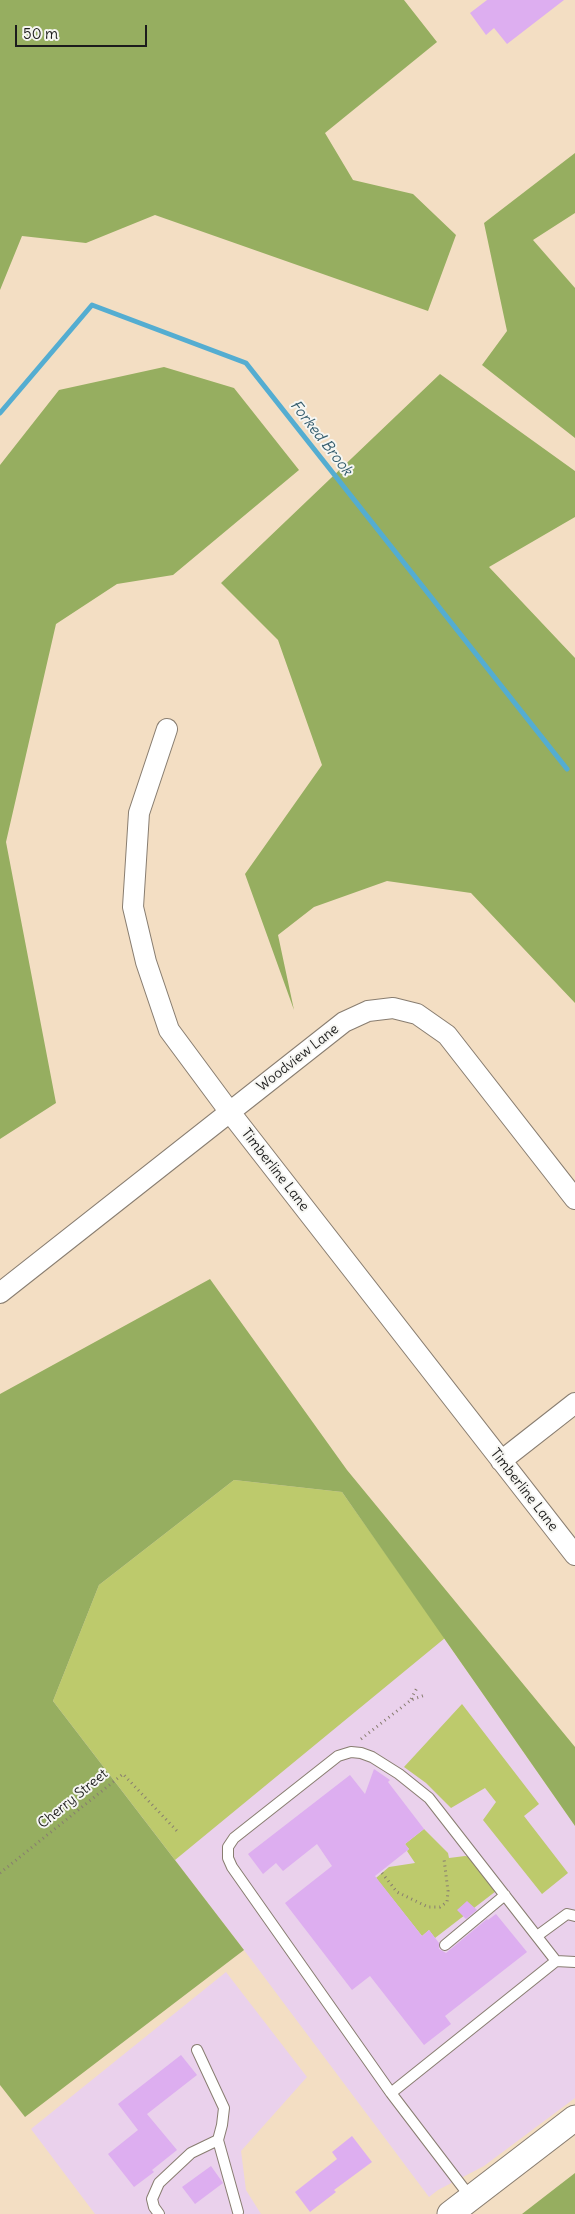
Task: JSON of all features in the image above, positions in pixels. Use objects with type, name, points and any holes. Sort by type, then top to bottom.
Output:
[{"type":"street","name":"Timberline Lane","points":[[167,729],[139,813],[133,907],[146,962],[169,1030],[229,1111],[575,1555]]},
{"type":"street","name":"Woodview Lane","points":[[0,1293],[344,1022],[368,1011],[393,1008],[417,1014],[447,1036],[575,1199]]},
{"type":"street","points":[[501,1461],[575,1404]]},
{"type":"street","points":[[450,2214],[575,2118]]},
{"type":"lane","points":[[470,2198],[391,2092],[232,1867],[228,1858],[228,1847],[234,1838],[338,1756],[351,1752],[372,1757],[399,1774],[429,1798],[556,1961]]},
{"type":"lane","points":[[445,1945],[505,1895]]},
{"type":"lane","points":[[537,1936],[559,1918],[567,1914],[575,1916]]},
{"type":"lane","points":[[391,2092],[556,1961],[575,1962]]},
{"type":"lane","points":[[197,2050],[224,2108],[218,2140],[237,2214]]},
{"type":"lane","points":[[159,2214],[154,2207],[152,2199],[159,2183],[191,2153],[218,2140]]},
{"type":"path","points":[[411,1700],[418,1686]]},
{"type":"path","points":[[338,1756],[411,1700],[425,1695]]},
{"type":"path","name":"Cherry Street","points":[[0,1872],[123,1774],[177,1831]]},
{"type":"path","points":[[382,1873],[397,1892],[428,1907],[440,1907],[447,1902],[448,1891],[444,1858]]},
{"type":"shaded area","points":[[342,1492],[575,1826],[575,2098],[484,2166],[438,2190],[429,2197],[244,1950],[53,1701]]},
{"type":"shaded area","points":[[226,1972],[307,2077],[241,2151],[246,2190],[261,2214],[95,2214],[31,2129]]},
{"type":"green space","points":[[0,0],[404,0],[437,42],[325,133],[353,180],[413,194],[456,235],[428,311],[155,215],[86,243],[22,236],[0,290]]},
{"type":"green space","points":[[575,153],[575,213],[533,240],[575,288],[575,438],[482,365],[507,331],[484,223]]},
{"type":"green space","points":[[164,367],[234,388],[299,470],[173,575],[117,584],[56,624],[6,842],[56,1103],[0,1139],[0,465],[59,390]]},
{"type":"green space","points":[[440,374],[575,471],[575,517],[489,567],[575,658],[575,1003],[471,893],[387,881],[314,907],[278,935],[294,1010],[245,874],[322,765],[278,640],[221,583]]},
{"type":"green space","points":[[210,1279],[347,1470],[575,1747],[575,1826],[342,1492],[234,1480],[99,1585],[53,1701],[244,1950],[25,2117],[0,2085],[0,1394]]},
{"type":"green space","points":[[234,1480],[342,1492],[445,1638],[175,1860],[53,1701],[99,1585]]},
{"type":"green space","points":[[462,1704],[539,1804],[524,1816],[568,1873],[542,1894],[483,1820],[496,1802],[485,1788],[451,1808],[426,1783],[404,1767]]},
{"type":"green space","points":[[424,1829],[448,1853],[449,1858],[465,1856],[476,1858],[500,1888],[435,1938],[429,1930],[422,1936],[376,1878],[389,1867],[415,1863],[405,1844]]},
{"type":"green space","points":[[575,2173],[575,2214],[522,2214]]},
{"type":"building","points":[[487,0],[564,0],[507,44],[494,28],[486,35],[470,13]]},
{"type":"building","points":[[374,1769],[390,1780],[388,1782],[424,1829],[405,1844],[409,1849],[375,1876],[422,1936],[429,1930],[439,1943],[439,1949],[446,1953],[487,1919],[496,1914],[527,1952],[445,2016],[451,2024],[424,2045],[370,1976],[352,1990],[285,1903],[332,1866],[317,1844],[283,1871],[276,1863],[263,1874],[248,1854],[350,1775],[365,1794]]},
{"type":"building","points":[[467,1901],[477,1910],[466,1919],[457,1910]]},
{"type":"building","points":[[181,2055],[197,2075],[147,2114],[177,2150],[152,2170],[154,2172],[134,2187],[108,2154],[138,2130],[118,2104]]},
{"type":"building","points":[[352,2136],[372,2162],[334,2190],[336,2192],[310,2212],[295,2192],[337,2159],[332,2152]]},
{"type":"building","points":[[211,2166],[223,2183],[195,2204],[182,2187]]},
{"type":"waterway","name":"Forked Brook","points":[[0,413],[92,305],[246,363],[567,769]]}]
